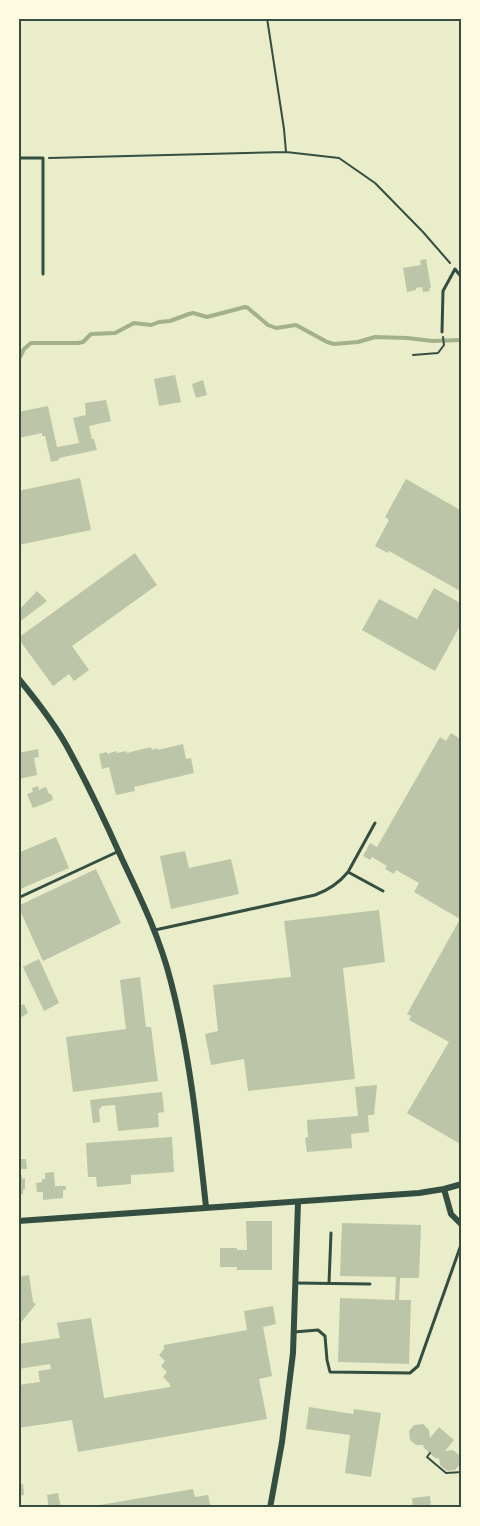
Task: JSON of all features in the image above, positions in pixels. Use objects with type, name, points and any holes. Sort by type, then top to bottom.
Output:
[{"type":"street","points":[[18,678],[45,711],[70,751],[155,930],[171,979],[181,1024],[196,1112],[206,1207]]},
{"type":"street","points":[[18,1221],[419,1193],[462,1184]]},
{"type":"street","points":[[444,1189],[451,1214],[462,1225]]},
{"type":"street","points":[[270,1508],[282,1442],[293,1353],[298,1202]]},
{"type":"lane","points":[[18,158],[43,158],[43,274]]},
{"type":"lane","points":[[442,332],[443,291],[456,269],[462,278]]},
{"type":"lane","points":[[155,930],[325,891],[348,872],[375,823]]},
{"type":"lane","points":[[18,898],[119,852]]},
{"type":"lane","points":[[348,872],[383,891]]},
{"type":"lane","points":[[329,1283],[331,1233]]},
{"type":"lane","points":[[294,1332],[318,1330],[326,1336],[330,1372],[410,1373],[418,1366],[462,1242]]},
{"type":"lane","points":[[296,1283],[370,1284]]},
{"type":"path","points":[[267,18],[286,152]]},
{"type":"path","points":[[43,158],[286,152],[339,158],[375,183],[456,269]]},
{"type":"path","points":[[413,355],[438,353],[444,345]]},
{"type":"path","points":[[430,1453],[427,1457],[446,1473],[462,1472]]},
{"type":"building","points":[[426,259],[430,291],[423,292],[422,287],[407,292],[403,268],[421,265],[420,260]]},
{"type":"building","points":[[175,375],[181,402],[159,406],[154,379]]},
{"type":"building","points":[[203,380],[207,395],[196,398],[192,384]]},
{"type":"building","points":[[106,400],[111,421],[89,426],[97,450],[59,458],[51,462],[45,436],[42,436],[42,433],[18,438],[18,412],[48,406],[57,447],[79,443],[73,418],[86,415],[85,403]]},
{"type":"building","points":[[80,478],[91,530],[18,545],[18,491]]},
{"type":"building","points":[[406,479],[462,511],[462,592],[389,551],[388,553],[375,546],[389,520],[385,517]]},
{"type":"building","points":[[135,553],[157,585],[72,646],[89,670],[74,681],[69,674],[53,686],[18,638]]},
{"type":"building","points":[[434,588],[462,604],[462,627],[460,626],[435,671],[362,630],[379,599],[417,619]]},
{"type":"building","points":[[37,591],[47,601],[18,623],[18,606],[20,609]]},
{"type":"building","points":[[451,733],[462,740],[462,1145],[407,1113],[449,1042],[409,1020],[411,1016],[407,1014],[460,919],[414,892],[419,883],[396,870],[394,874],[385,869],[387,866],[372,857],[370,860],[363,856],[370,843],[377,847],[440,737],[446,741]]},
{"type":"building","points":[[183,744],[186,759],[191,758],[194,773],[134,787],[135,791],[116,795],[109,767],[102,769],[99,754],[116,751],[127,753],[151,747],[152,750],[157,748],[158,750]]},
{"type":"building","points":[[38,749],[39,757],[34,758],[37,775],[18,779],[18,753]]},
{"type":"building","points":[[38,786],[39,790],[46,787],[53,799],[33,808],[27,794],[33,792],[32,788]]},
{"type":"building","points":[[56,837],[69,868],[18,890],[18,853]]},
{"type":"building","points":[[185,851],[189,868],[231,859],[239,894],[171,909],[160,856]]},
{"type":"building","points":[[96,869],[121,923],[43,961],[18,906]]},
{"type":"building","points":[[379,910],[385,962],[343,968],[355,1079],[248,1091],[244,1059],[211,1065],[205,1034],[218,1031],[213,985],[291,977],[284,921]]},
{"type":"building","points":[[39,959],[59,1003],[44,1011],[23,967]]},
{"type":"building","points":[[140,977],[146,1027],[151,1027],[158,1081],[73,1092],[66,1037],[126,1029],[120,980]]},
{"type":"building","points":[[24,1004],[28,1013],[18,1019],[18,1007]]},
{"type":"building","points":[[377,1085],[374,1115],[368,1115],[369,1132],[351,1134],[352,1148],[307,1152],[305,1138],[308,1137],[307,1120],[358,1116],[355,1087]]},
{"type":"building","points":[[162,1092],[164,1112],[158,1113],[159,1127],[118,1131],[115,1105],[102,1106],[99,1110],[100,1122],[93,1123],[90,1100]]},
{"type":"building","points":[[172,1137],[174,1172],[131,1175],[131,1184],[97,1187],[96,1177],[88,1177],[86,1143]]},
{"type":"building","points":[[18,1159],[26,1159],[27,1169],[18,1169]]},
{"type":"building","points":[[54,1172],[55,1186],[66,1186],[66,1190],[63,1190],[63,1198],[43,1200],[43,1192],[37,1192],[36,1183],[45,1179],[45,1173]]},
{"type":"building","points":[[22,1175],[22,1179],[25,1178],[25,1189],[23,1194],[18,1195],[18,1176]]},
{"type":"building","points":[[246,1221],[272,1221],[272,1270],[237,1270],[237,1267],[220,1267],[220,1248],[247,1250]]},
{"type":"building","points":[[342,1223],[421,1225],[419,1278],[400,1278],[399,1300],[411,1300],[409,1364],[338,1362],[340,1298],[395,1300],[396,1277],[340,1276]]},
{"type":"building","points":[[29,1275],[33,1302],[36,1304],[18,1326],[18,1277]]},
{"type":"building","points":[[273,1306],[276,1324],[263,1327],[272,1376],[259,1379],[267,1419],[78,1452],[72,1420],[18,1428],[18,1385],[40,1382],[38,1371],[51,1369],[50,1364],[18,1369],[18,1344],[60,1338],[57,1323],[91,1318],[104,1398],[170,1387],[163,1377],[167,1372],[161,1366],[165,1361],[159,1355],[164,1345],[247,1330],[244,1311]]},
{"type":"building","points":[[309,1407],[353,1414],[354,1409],[381,1413],[371,1477],[345,1473],[350,1435],[306,1429]]},
{"type":"building","points":[[423,1424],[429,1430],[430,1438],[439,1427],[454,1440],[445,1451],[453,1450],[460,1456],[460,1464],[455,1470],[447,1471],[440,1465],[439,1458],[434,1457],[424,1445],[416,1445],[410,1440],[409,1431],[414,1425]]},
{"type":"building","points":[[23,1484],[24,1495],[18,1496],[18,1485]]},
{"type":"building","points":[[193,1489],[195,1497],[208,1495],[211,1508],[100,1508],[100,1505]]},
{"type":"building","points":[[58,1493],[61,1508],[49,1508],[47,1495]]},
{"type":"building","points":[[430,1496],[431,1508],[413,1508],[412,1498]]},
{"type":"waterway","points":[[18,357],[31,343],[78,343],[83,342],[91,334],[115,333],[134,323],[151,325],[193,313],[207,317],[245,307],[268,325],[276,328],[296,325],[334,344],[358,342],[375,337],[433,341],[462,340]]}]
